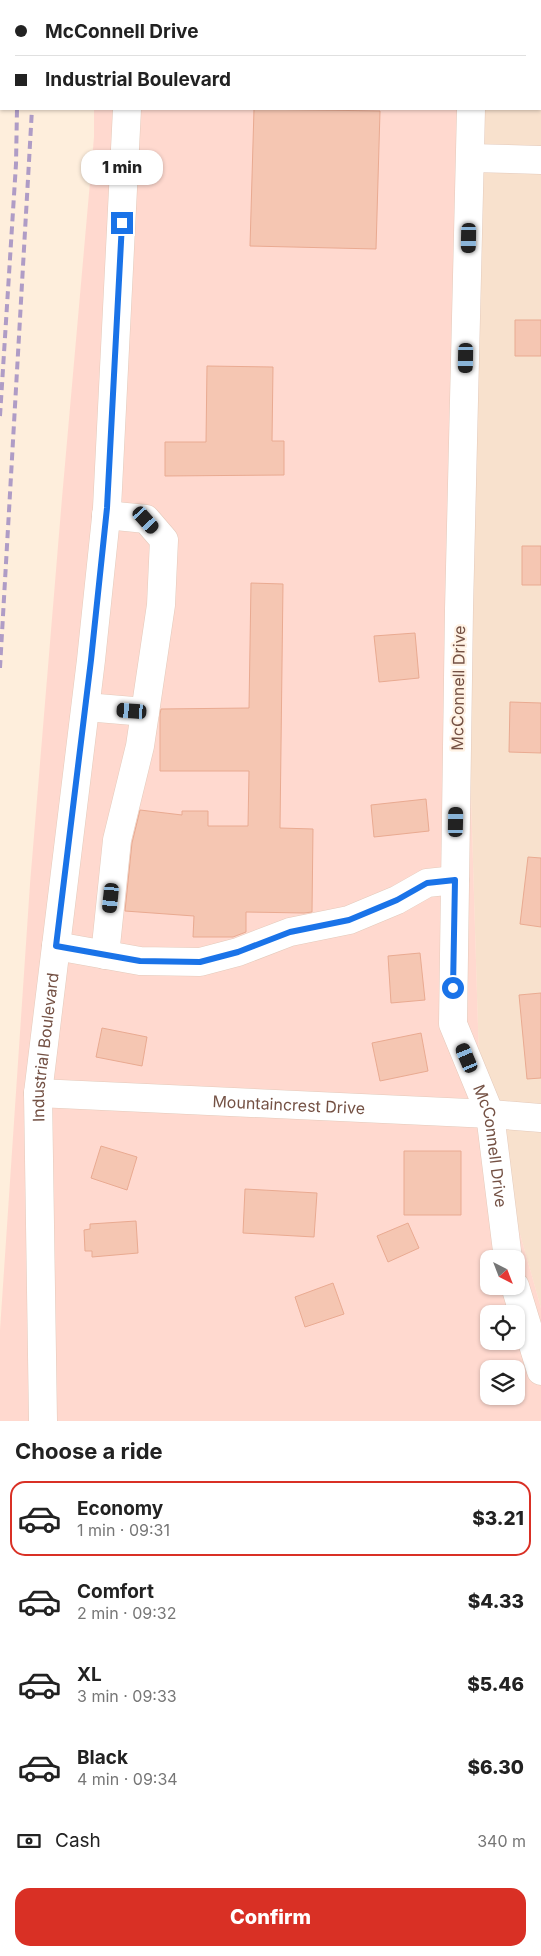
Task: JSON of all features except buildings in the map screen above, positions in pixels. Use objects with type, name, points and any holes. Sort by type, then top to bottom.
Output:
[{"type":"street","name":"Industrial Boulevard","points":[[43,1421],[38,1093],[86,707],[106,515],[128,110]]},
{"type":"street","name":"McConnell Drive","points":[[472,110],[459,609],[453,1024],[490,1114],[507,1250]]},
{"type":"street","points":[[471,158],[541,160]]},
{"type":"street","points":[[105,955],[117,840],[140,746],[161,605],[164,540],[146,520],[106,515]]},
{"type":"street","points":[[86,707],[145,712]]},
{"type":"street","points":[[56,946],[140,961],[200,962],[238,952],[290,932],[349,920],[397,900],[427,883],[455,880]]},
{"type":"street","name":"Mountaincrest Drive","points":[[38,1093],[541,1118]]},
{"type":"street","points":[[518,1295],[541,1371]]},
{"type":"shaded area","points":[[94,110],[461,110],[456,300],[480,1093],[525,1250],[480,1250],[480,1295],[525,1295],[525,1252],[541,1308],[541,1421],[0,1421],[0,1330],[30,884],[94,137]]},
{"type":"shaded area","points":[[461,110],[541,110],[541,1308],[480,1093],[456,300]]},
{"type":"railway","points":[[0,416],[16,164],[17,110]]},
{"type":"railway","points":[[0,668],[32,110]]},
{"type":"route","points":[[122,223],[107,508],[91,660],[56,946],[140,961],[200,962],[238,952],[290,932],[349,920],[397,900],[427,883],[455,880],[453,988]]}]
